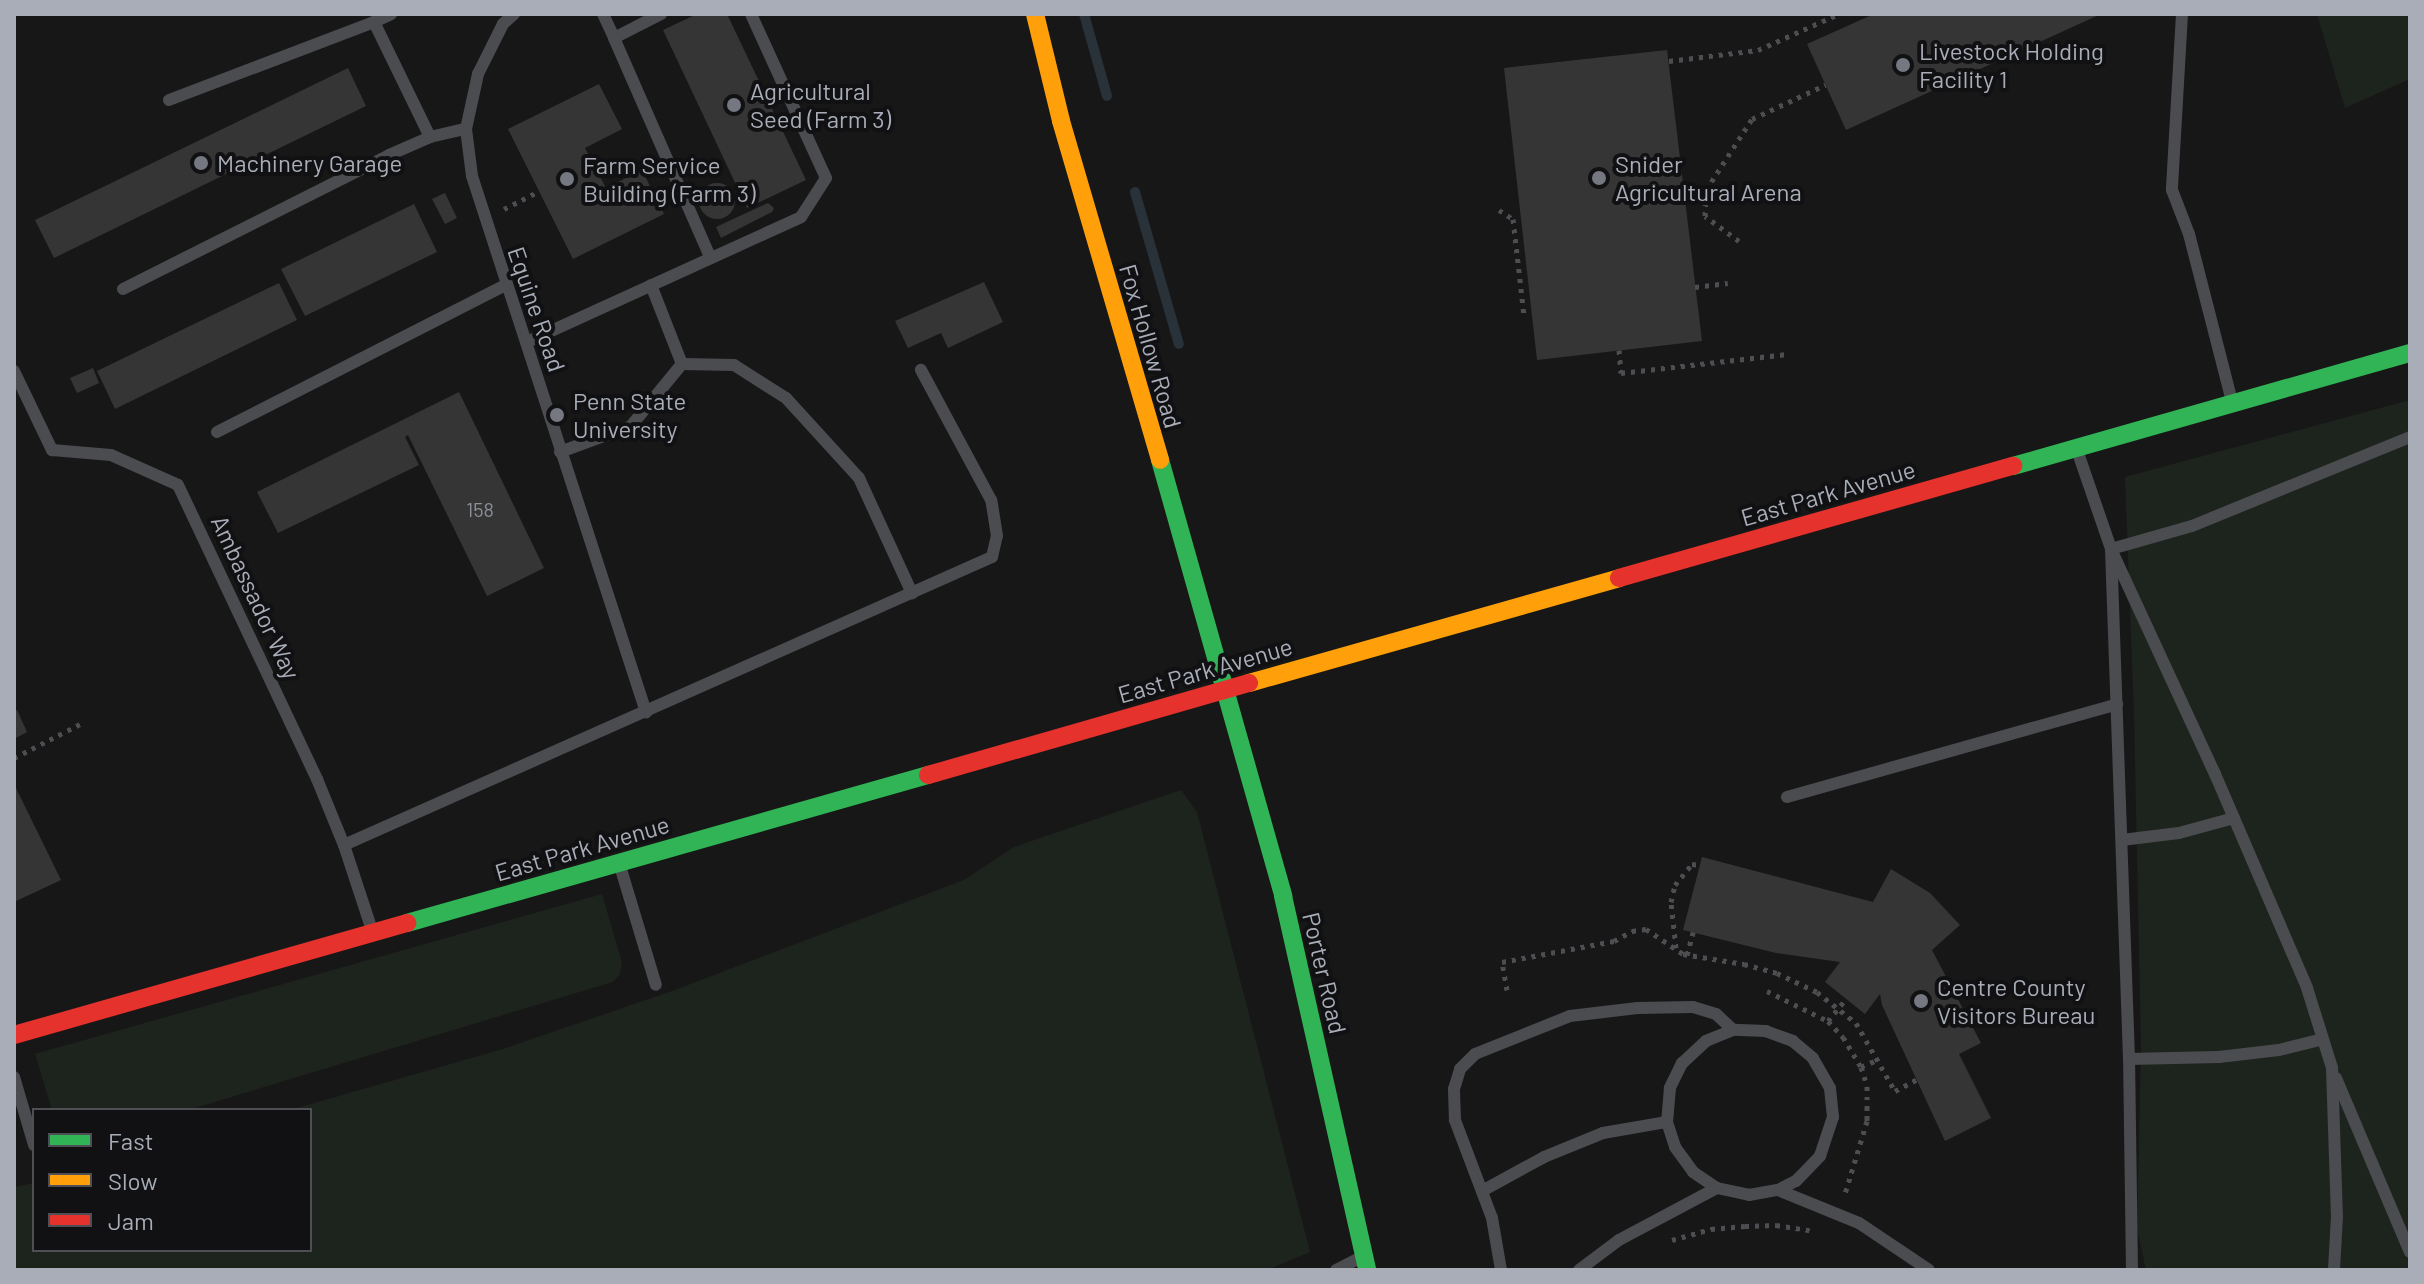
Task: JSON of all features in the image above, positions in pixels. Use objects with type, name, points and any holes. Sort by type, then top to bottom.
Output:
[{"type":"main road","name":"Fox Hollow Road","points":[[1035,14],[1061,121],[1227,689]]},
{"type":"main road","name":"East Park Avenue","points":[[14,1035],[2410,353]]},
{"type":"main road","name":"Porter Road","points":[[1227,689],[1287,912],[1365,1263]]},
{"type":"lane","points":[[169,100],[391,14]]},
{"type":"lane","name":"Equine Road","points":[[514,14],[500,19],[478,74],[466,129],[472,176],[646,712]]},
{"type":"lane","points":[[603,14],[710,257]]},
{"type":"lane","points":[[614,38],[661,14]]},
{"type":"lane","points":[[527,342],[801,217],[826,178],[751,14]]},
{"type":"lane","points":[[2182,14],[2172,190],[2189,234],[2233,403]]},
{"type":"lane","points":[[374,22],[430,137]]},
{"type":"lane","points":[[123,289],[430,137],[466,129]]},
{"type":"lane","points":[[217,432],[505,285]]},
{"type":"lane","points":[[651,285],[682,364]]},
{"type":"lane","points":[[560,452],[631,426],[682,364]]},
{"type":"lane","points":[[682,364],[734,365],[786,398],[859,478],[912,593]]},
{"type":"lane","points":[[344,845],[992,557],[997,536],[991,500],[921,370]]},
{"type":"lane","name":"Ambassador Way","points":[[14,371],[52,450],[111,455],[178,485],[306,753],[344,845],[373,933]]},
{"type":"lane","points":[[2111,549],[2192,526],[2410,437]]},
{"type":"lane","points":[[2076,447],[2111,549],[2234,818],[2307,988],[2332,1068],[2410,1252]]},
{"type":"lane","points":[[2111,549],[2129,1059],[2132,1270]]},
{"type":"lane","points":[[1787,797],[2117,704]]},
{"type":"lane","points":[[2122,840],[2179,833],[2234,818]]},
{"type":"lane","points":[[619,861],[656,985]]},
{"type":"lane","points":[[1501,1270],[1492,1218],[1455,1120],[1454,1089],[1460,1069],[1475,1054],[1570,1016],[1638,1008],[1693,1007],[1716,1014],[1733,1030]]},
{"type":"lane","points":[[1733,1030],[1766,1031],[1793,1041],[1813,1058],[1830,1088],[1833,1117],[1820,1156],[1796,1181],[1778,1190],[1749,1195],[1717,1188],[1693,1172],[1675,1147],[1667,1122],[1670,1088],[1682,1063],[1706,1041],[1733,1030]]},
{"type":"lane","points":[[2129,1059],[2219,1057],[2279,1050],[2323,1039]]},
{"type":"lane","points":[[2332,1068],[2337,1216],[2334,1270]]},
{"type":"lane","points":[[14,1077],[32,1138]]},
{"type":"lane","points":[[1482,1191],[1544,1157],[1603,1133],[1667,1122]]},
{"type":"lane","points":[[1579,1270],[1619,1240],[1717,1188]]},
{"type":"lane","points":[[1778,1190],[1859,1223],[1929,1270]]},
{"type":"lane","points":[[1336,1270],[1365,1263]]},
{"type":"path","points":[[1669,61],[1758,50],[1839,14]]},
{"type":"path","points":[[1739,241],[1705,216],[1706,190],[1752,119],[1825,85]]},
{"type":"path","points":[[484,220],[539,191]]},
{"type":"path","points":[[1499,210],[1513,219],[1524,316]]},
{"type":"path","points":[[1695,287],[1728,283]]},
{"type":"path","points":[[1619,350],[1621,373],[1787,354]]},
{"type":"path","points":[[14,758],[84,722]]},
{"type":"path","points":[[1676,949],[1671,912],[1675,885],[1692,864],[1700,865]]},
{"type":"path","points":[[1507,990],[1502,962],[1614,941],[1639,928],[1654,932],[1687,955],[1777,973],[1817,992],[1856,1023],[1895,1091],[1916,1080]]},
{"type":"path","points":[[1687,955],[1693,932]]},
{"type":"path","points":[[1828,1021],[1846,999]]},
{"type":"path","points":[[1861,1067],[1879,1059]]},
{"type":"shaded area","points":[[2317,14],[2410,14],[2410,79],[2345,108]]},
{"type":"shaded area","points":[[2410,400],[2410,1270],[2146,1270],[2137,1229],[2141,1045],[2125,477]]},
{"type":"shaded area","points":[[1181,790],[1197,812],[1310,1252],[1267,1270],[14,1270],[14,1187],[32,1183],[32,1252],[312,1252],[312,1108],[297,1108],[503,1049],[672,991],[964,880],[1014,847]]},
{"type":"shaded area","points":[[602,894],[622,963],[620,974],[613,982],[195,1108],[51,1108],[35,1054]]},
{"type":"building","name":"Agricultural Seed (Farm 3)","points":[[697,14],[727,14],[806,180],[747,208],[663,30]]},
{"type":"building","name":"Livestock Holding Facility 1","points":[[1874,14],[2101,14],[1846,130],[1807,44]]},
{"type":"building","name":"Snider Agricultural Arena","points":[[1667,50],[1702,341],[1537,360],[1504,68]]},
{"type":"building","name":"Machinery Garage","points":[[348,68],[366,106],[54,258],[35,220]]},
{"type":"building","name":"Farm Service Building (Farm 3)","points":[[599,84],[622,129],[585,148],[606,188],[642,170],[664,214],[573,259],[508,129]]},
{"type":"building","points":[[717,183],[729,189],[735,201],[729,213],[717,219],[705,213],[699,201],[705,189]]},
{"type":"building","points":[[445,193],[457,218],[445,224],[432,199]]},
{"type":"building","points":[[768,203],[774,208],[772,212],[721,238],[716,227]]},
{"type":"building","points":[[414,204],[437,252],[305,316],[281,269]]},
{"type":"building","points":[[984,282],[1003,322],[948,348],[941,333],[908,348],[895,321]]},
{"type":"building","points":[[279,283],[297,320],[115,409],[97,371]]},
{"type":"building","points":[[93,368],[99,383],[77,393],[70,378]]},
{"type":"building","points":[[459,392],[544,568],[487,596],[408,435],[405,437],[419,465],[278,533],[257,492]]},
{"type":"building","points":[[17,710],[27,732],[14,739],[14,711]]},
{"type":"building","points":[[14,784],[61,880],[14,902]]},
{"type":"building","name":"Centre County Visitors Bureau","points":[[1702,857],[1873,902],[1891,869],[1930,893],[1960,925],[1932,950],[1981,1043],[1959,1054],[1991,1118],[1945,1141],[1882,1005],[1880,994],[1865,1014],[1825,982],[1840,962],[1776,953],[1683,930]]},
{"type":"waterway","points":[[1084,14],[1107,96]]},
{"type":"waterway","points":[[1135,192],[1179,344]]},
{"type":"traffic: fast","points":[[2013,466],[2410,353]]},
{"type":"traffic: fast","points":[[1160,460],[1283,896],[1367,1270]]},
{"type":"traffic: fast","points":[[407,923],[928,775]]},
{"type":"traffic: slow","points":[[1035,14],[1061,121],[1160,460]]},
{"type":"traffic: slow","points":[[1249,683],[1619,578]]},
{"type":"traffic: jam","points":[[1619,578],[2013,466]]},
{"type":"traffic: jam","points":[[928,775],[1249,683]]},
{"type":"traffic: jam","points":[[14,1035],[407,923]]},
{"type":"place","name":"Livestock Holding Facility 1","points":[[1903,65]]},
{"type":"place","name":"Agricultural Seed (Farm 3)","points":[[734,105]]},
{"type":"place","name":"Machinery Garage","points":[[201,163]]},
{"type":"place","name":"Snider Agricultural Arena","points":[[1599,178]]},
{"type":"place","name":"Farm Service Building (Farm 3)","points":[[567,179]]},
{"type":"place","name":"Penn State University","points":[[557,415]]},
{"type":"place","name":"Centre County Visitors Bureau","points":[[1921,1001]]}]
